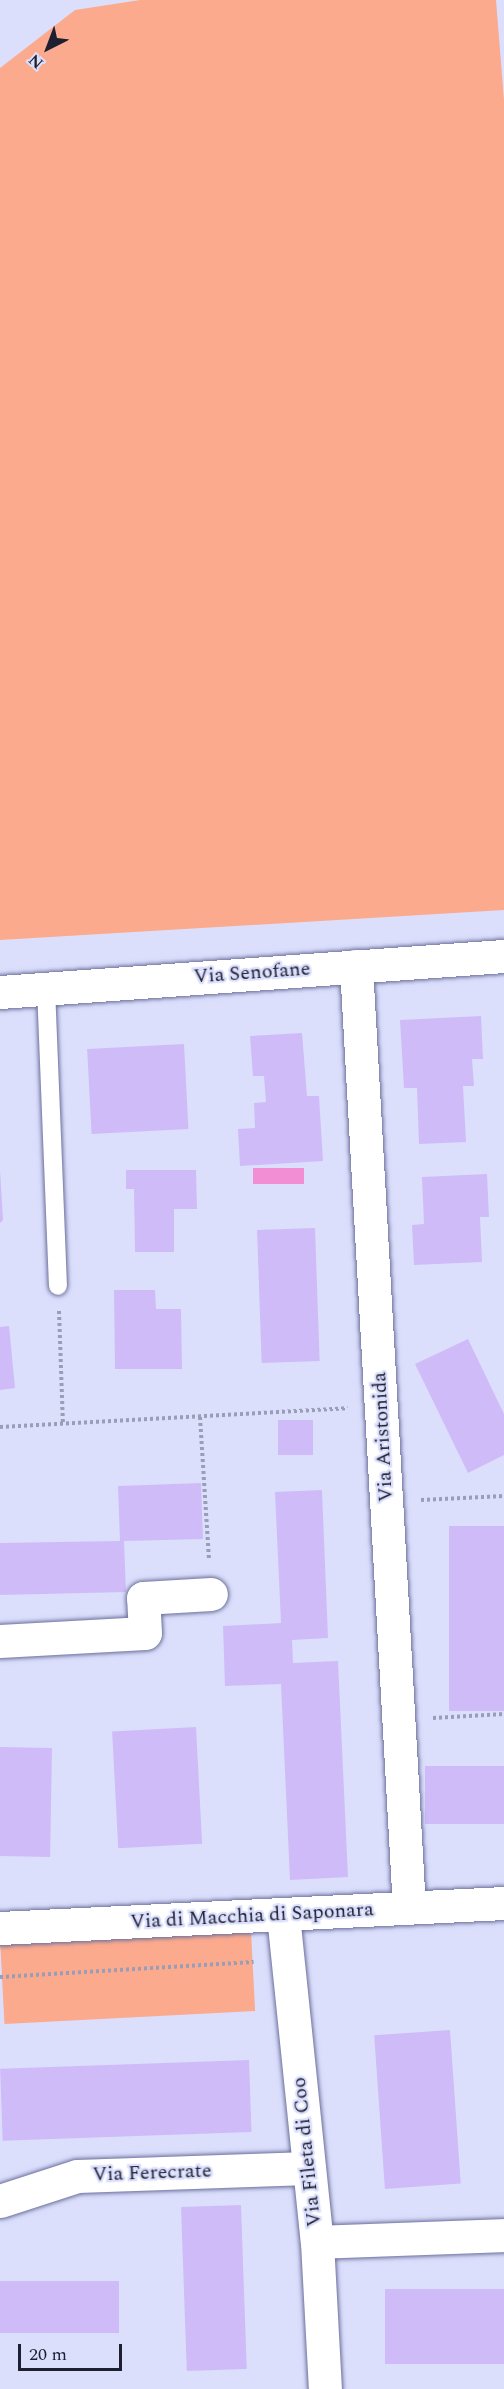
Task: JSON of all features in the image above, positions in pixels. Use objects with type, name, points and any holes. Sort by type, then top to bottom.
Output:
[{"type":"street","name":"Via Senofane","points":[[0,992],[504,956]]},
{"type":"street","name":"Via Aristonida","points":[[356,966],[409,1908]]},
{"type":"street","points":[[0,1641],[146,1634],[143,1598],[211,1594]]},
{"type":"street","name":"Via di Macchia di Saponara","points":[[0,1928],[504,1903]]},
{"type":"street","name":"Via Fileta di Coo","points":[[283,1914],[316,2242],[325,2389]]},
{"type":"street","name":"Via Ferecrate","points":[[0,2201],[77,2175],[308,2168]]},
{"type":"street","points":[[316,2242],[504,2235]]},
{"type":"lane","points":[[46,988],[58,1286]]},
{"type":"path","points":[[58,1286],[63,1425]]},
{"type":"path","points":[[0,1427],[381,1405]]},
{"type":"path","points":[[200,1417],[211,1594]]},
{"type":"path","points":[[386,1502],[504,1496]]},
{"type":"path","points":[[398,1720],[504,1714]]},
{"type":"path","points":[[0,1977],[288,1960]]},
{"type":"shaded area","points":[[140,0],[496,0],[504,100],[504,910],[0,940],[0,68],[75,10]]},
{"type":"shaded area","points":[[253,1168],[304,1168],[304,1184],[253,1184]]},
{"type":"shaded area","points":[[251,1932],[255,2011],[4,2024],[0,1945]]},
{"type":"building","points":[[481,1016],[483,1059],[472,1059],[474,1086],[463,1086],[466,1142],[419,1144],[417,1088],[404,1088],[400,1020]]},
{"type":"building","points":[[302,1033],[307,1096],[319,1096],[323,1161],[240,1166],[238,1129],[255,1128],[254,1103],[266,1102],[264,1076],[253,1076],[250,1036]]},
{"type":"building","points":[[184,1044],[188,1129],[92,1134],[87,1049]]},
{"type":"building","points":[[0,1170],[3,1220],[0,1223]]},
{"type":"building","points":[[126,1170],[196,1170],[197,1209],[174,1209],[174,1252],[135,1252],[134,1189],[126,1189]]},
{"type":"building","points":[[487,1174],[489,1217],[480,1217],[482,1262],[414,1265],[412,1225],[424,1224],[422,1177]]},
{"type":"building","points":[[315,1228],[320,1361],[262,1363],[257,1230]]},
{"type":"building","points":[[114,1290],[155,1290],[156,1309],[181,1309],[182,1369],[115,1369]]},
{"type":"building","points":[[9,1326],[15,1388],[0,1390],[0,1327]]},
{"type":"building","points":[[468,1339],[504,1414],[504,1455],[468,1473],[415,1364]]},
{"type":"building","points":[[278,1420],[313,1420],[313,1455],[278,1455]]},
{"type":"building","points":[[201,1483],[203,1539],[124,1541],[126,1592],[0,1595],[0,1543],[120,1541],[118,1486]]},
{"type":"building","points":[[322,1490],[328,1638],[292,1640],[293,1663],[338,1661],[348,1877],[290,1880],[281,1684],[225,1686],[223,1626],[281,1623],[275,1492]]},
{"type":"building","points":[[449,1526],[504,1526],[504,1711],[449,1711]]},
{"type":"building","points":[[196,1727],[202,1844],[118,1848],[112,1731]]},
{"type":"building","points":[[0,1747],[52,1748],[50,1857],[0,1856]]},
{"type":"building","points":[[425,1766],[504,1766],[504,1824],[425,1824]]},
{"type":"building","points":[[450,2030],[461,2184],[385,2189],[374,2035]]},
{"type":"building","points":[[249,2060],[252,2132],[3,2141],[0,2069]]},
{"type":"building","points":[[241,2205],[247,2369],[187,2371],[181,2207]]},
{"type":"building","points":[[0,2281],[119,2281],[119,2333],[0,2333]]},
{"type":"building","points":[[385,2289],[504,2289],[504,2364],[385,2364]]}]
